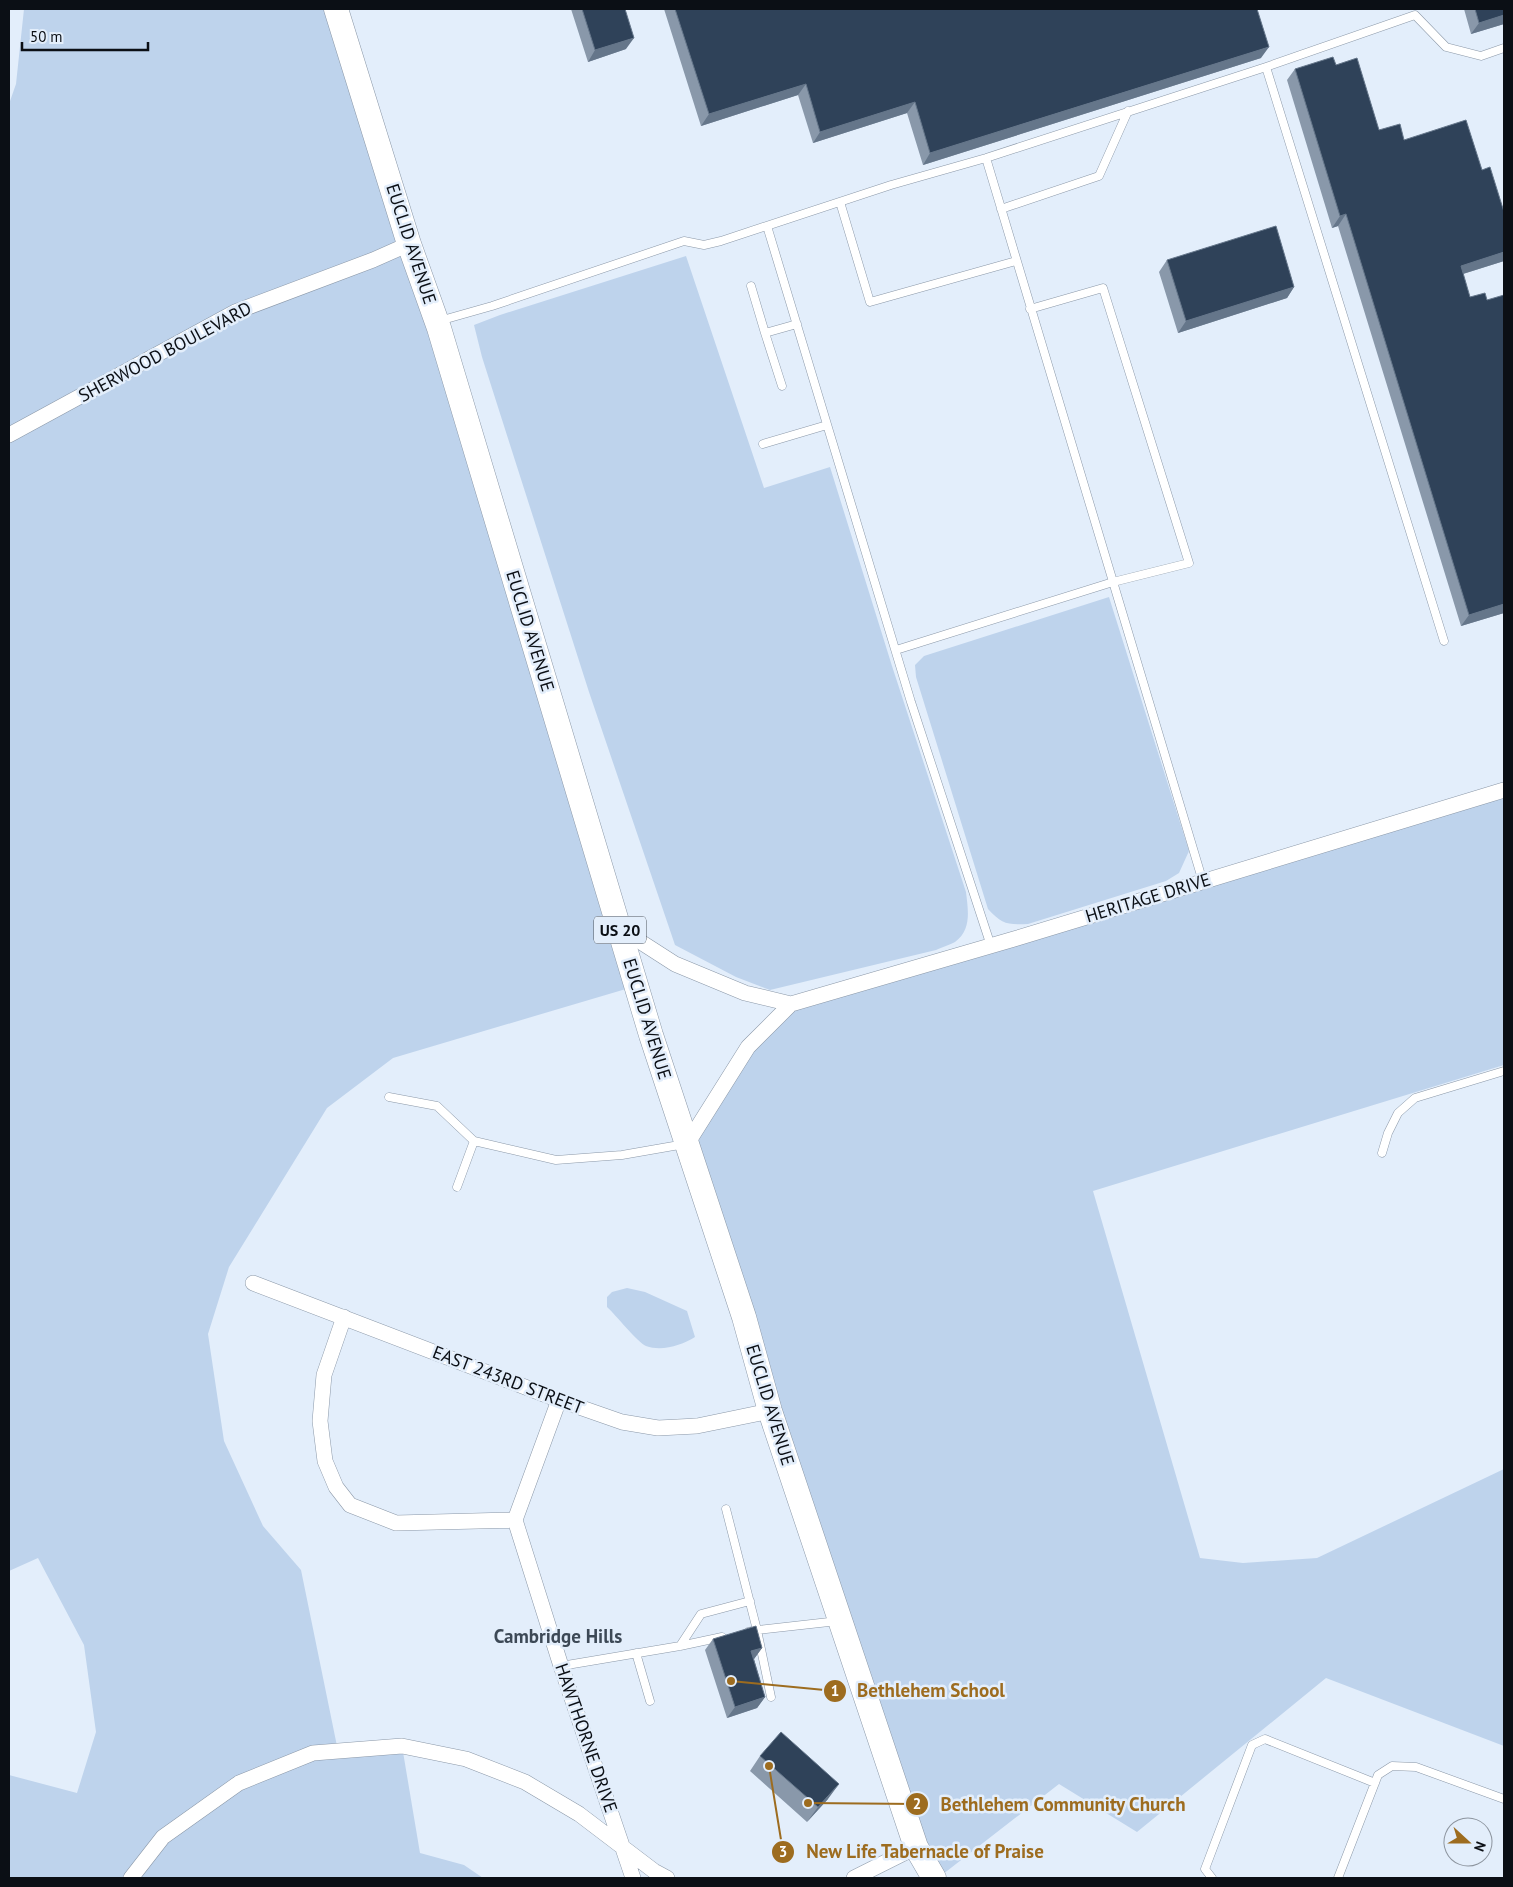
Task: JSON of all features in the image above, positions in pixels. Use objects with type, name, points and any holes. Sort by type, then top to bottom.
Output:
[{"type":"main road","name":"EUCLID AVENUE","points":[[336,9],[436,321],[651,1035],[744,1317],[770,1411],[916,1848],[934,1878]]},
{"type":"street","name":"SHERWOOD BOULEVARD","points":[[9,435],[235,312],[410,244]]},
{"type":"street","name":"HERITAGE DRIVE","points":[[619,928],[675,964],[745,994],[790,1004],[990,946],[1504,790]]},
{"type":"street","name":"HERITAGE DRIVE","points":[[687,1144],[748,1047],[790,1004]]},
{"type":"street","name":"EAST 243RD STREET","points":[[254,1283],[559,1400],[622,1422],[658,1428],[697,1426],[770,1411]]},
{"type":"street","points":[[344,1317],[324,1374],[320,1421],[325,1461],[336,1487],[350,1505],[396,1523],[515,1520],[559,1400]]},
{"type":"street","name":"HAWTHORNE DRIVE","points":[[515,1520],[561,1666],[633,1878]]},
{"type":"street","points":[[131,1878],[163,1837],[240,1783],[313,1753],[402,1746],[466,1759],[525,1782],[579,1814],[654,1871],[667,1878]]},
{"type":"street","points":[[854,1878],[916,1848]]},
{"type":"lane","points":[[436,321],[492,306],[684,241],[704,245],[986,158],[1266,67],[1415,14],[1446,47],[1481,56],[1504,48]]},
{"type":"lane","points":[[1266,67],[1444,641]]},
{"type":"lane","points":[[1001,208],[1098,176],[1128,111]]},
{"type":"lane","points":[[986,158],[1203,882]]},
{"type":"lane","points":[[840,202],[870,302],[1016,260]]},
{"type":"lane","points":[[767,226],[896,650],[990,946]]},
{"type":"lane","points":[[751,286],[782,386]]},
{"type":"lane","points":[[896,650],[1113,582],[1189,563],[1103,288],[1030,309]]},
{"type":"lane","points":[[765,334],[796,324]]},
{"type":"lane","points":[[763,444],[827,425]]},
{"type":"lane","points":[[1382,1152],[1388,1133],[1398,1113],[1415,1098],[1504,1071]]},
{"type":"lane","points":[[389,1097],[437,1106],[474,1141],[556,1160],[622,1155],[687,1144]]},
{"type":"lane","points":[[457,1187],[474,1141]]},
{"type":"lane","points":[[726,1509],[757,1630],[771,1697]]},
{"type":"lane","points":[[680,1646],[701,1614],[750,1601]]},
{"type":"lane","points":[[738,1634],[757,1630],[840,1621]]},
{"type":"lane","points":[[561,1666],[728,1636]]},
{"type":"lane","points":[[636,1653],[650,1701]]},
{"type":"lane","points":[[1212,1878],[1205,1869],[1252,1745],[1264,1739],[1374,1783]]},
{"type":"lane","points":[[1338,1878],[1374,1783],[1378,1775],[1392,1766],[1416,1767],[1504,1799]]},
{"type":"shaded area","points":[[24,9],[336,9],[636,986],[393,1058],[327,1108],[229,1267],[208,1334],[224,1441],[263,1526],[301,1570],[338,1751],[402,1746],[420,1853],[464,1865],[483,1878],[9,1878],[9,1775],[77,1793],[96,1732],[84,1645],[38,1558],[9,1571],[9,104],[16,84]]},
{"type":"shaded area","points":[[686,256],[764,488],[830,467],[967,899],[968,919],[966,926],[964,932],[953,943],[936,950],[770,990],[736,977],[675,945],[589,692],[482,357],[474,325]]},
{"type":"shaded area","points":[[1109,597],[1189,851],[1179,873],[1166,881],[1028,924],[1001,921],[988,909],[916,677],[915,665],[924,656]]},
{"type":"shaded area","points":[[1504,790],[1504,1065],[1093,1191],[1200,1558],[1243,1563],[1317,1558],[1504,1469],[1504,1746],[1326,1678],[1137,1832],[1059,1784],[938,1878],[687,1144],[714,1102],[791,1004]]},
{"type":"shaded area","points":[[627,1288],[645,1292],[687,1311],[695,1337],[684,1343],[665,1348],[652,1348],[642,1344],[607,1307],[607,1297],[612,1292]]},
{"type":"building","points":[[582,9],[625,9],[634,38],[595,50]]},
{"type":"building","points":[[675,9],[1257,9],[1269,47],[930,153],[915,102],[820,132],[806,84],[709,114]]},
{"type":"building","points":[[1475,9],[1504,9],[1504,15],[1479,23]]},
{"type":"building","points":[[1333,57],[1336,65],[1357,58],[1379,130],[1400,124],[1404,140],[1466,120],[1482,170],[1490,167],[1504,212],[1504,252],[1461,266],[1470,297],[1485,293],[1487,300],[1504,295],[1504,604],[1469,615],[1346,214],[1340,216],[1295,69]]},
{"type":"building","points":[[1276,226],[1294,287],[1186,321],[1167,260]]},
{"type":"building","points":[[756,1626],[762,1648],[751,1651],[765,1697],[735,1707],[713,1639]]},
{"type":"building","points":[[781,1732],[839,1784],[818,1807],[760,1756]]},
{"type":"place","name":"Bethlehem School","points":[[731,1681]]},
{"type":"place","name":"New Life Tabernacle of Praise","points":[[769,1766]]},
{"type":"place","name":"Bethlehem Community Church","points":[[808,1803]]},
{"type":"district","name":"Cambridge Hills","points":[[558,1636]]}]
